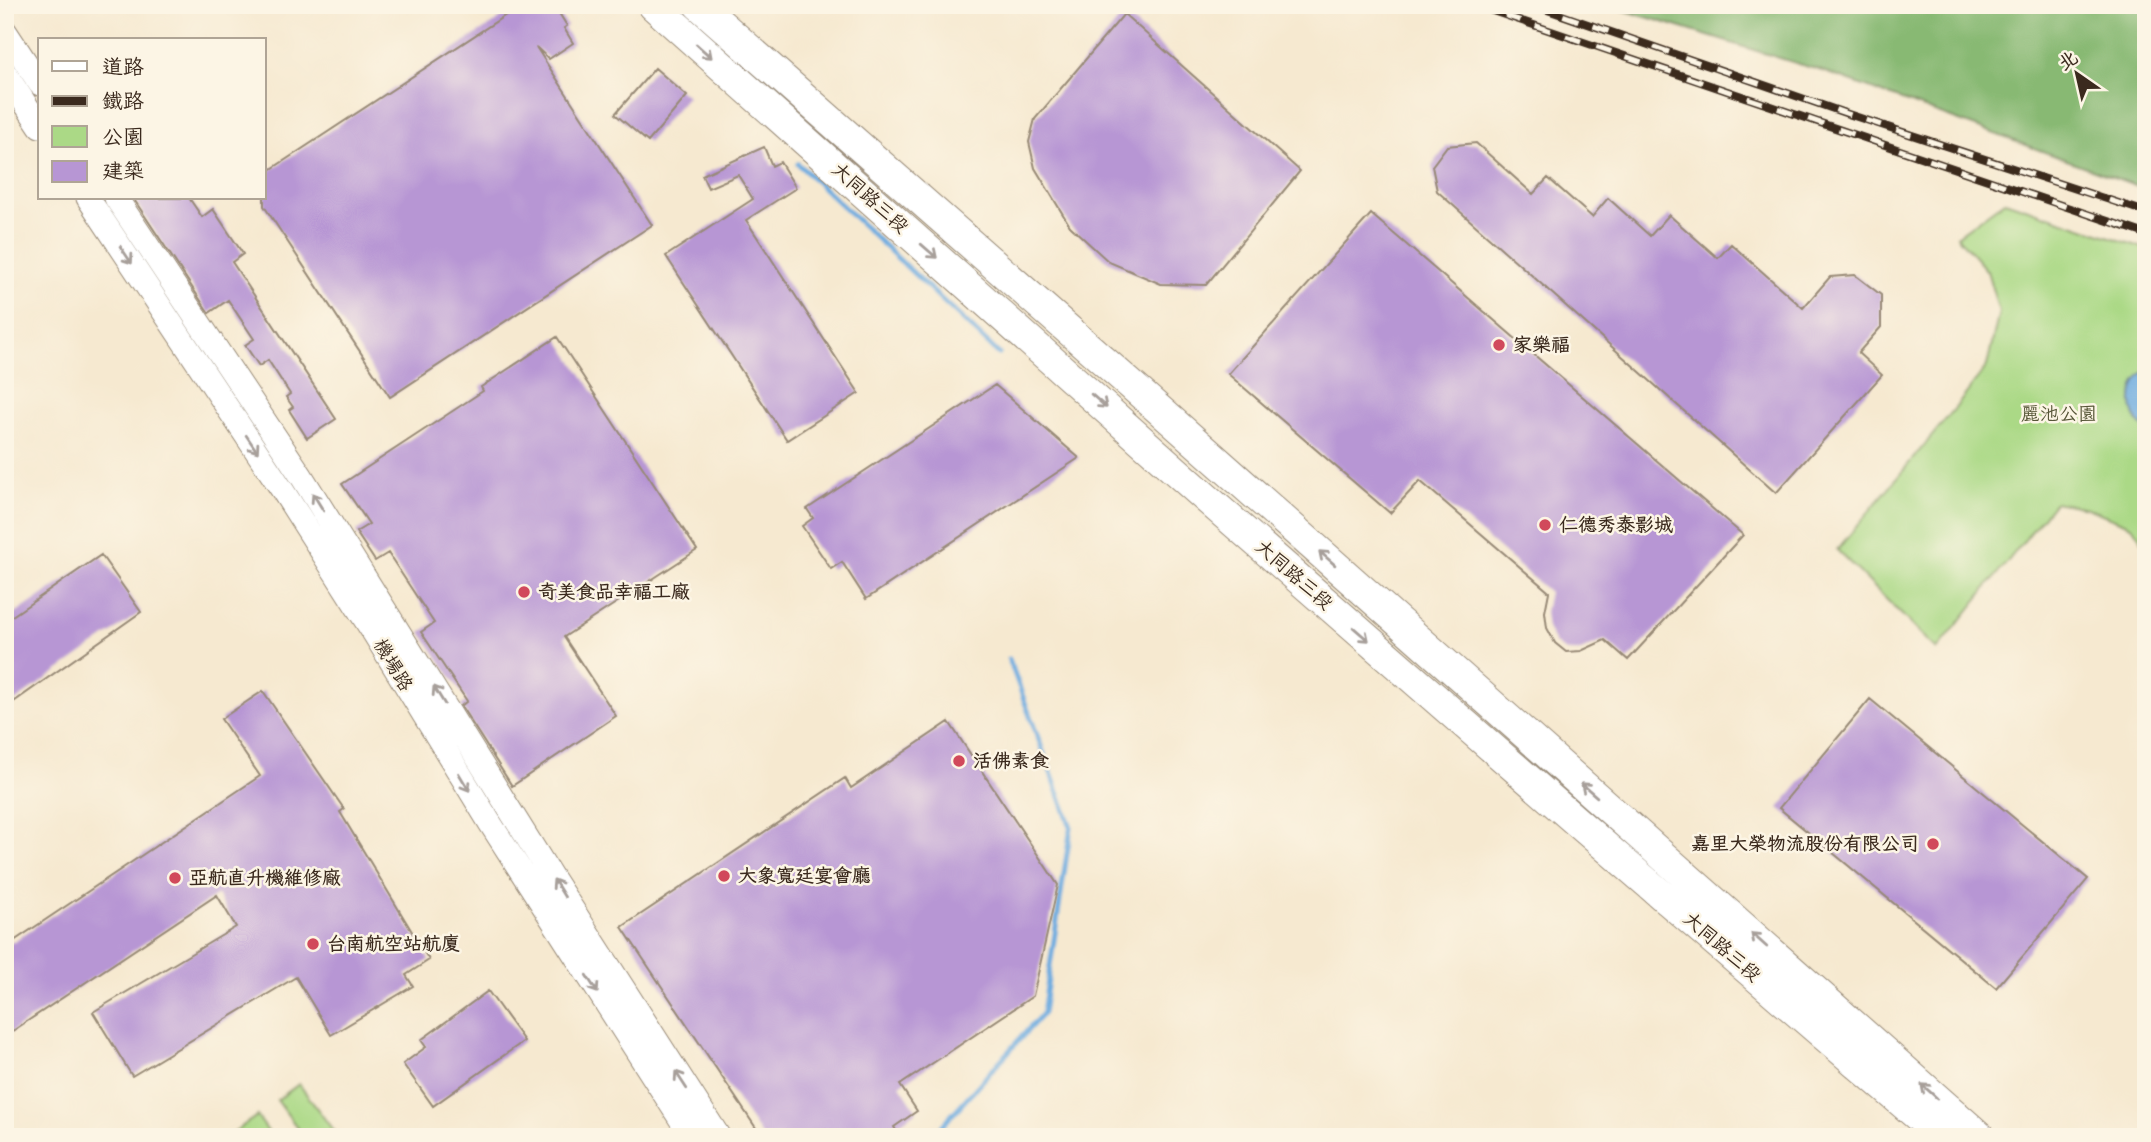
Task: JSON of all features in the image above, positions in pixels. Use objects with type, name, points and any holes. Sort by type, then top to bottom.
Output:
[{"type":"main road","name":"大同路三段","points":[[653,5],[1205,496],[1941,1137]]},
{"type":"main road","name":"大同路三段","points":[[699,5],[1980,1137]]},
{"type":"street","points":[[5,31],[38,81]]},
{"type":"street","points":[[5,73],[38,123]]},
{"type":"street","name":"機場路","points":[[89,200],[290,502],[490,823],[692,1137]]},
{"type":"street","name":"機場路","points":[[117,200],[302,477],[552,879],[719,1137]]},
{"type":"green space","points":[[1607,5],[2146,5],[2146,189],[1825,72]]},
{"type":"green space","name":"麗池公園","points":[[2005,201],[2146,249],[2146,547],[2132,526],[2087,508],[2055,502],[1937,650],[1837,550],[1987,366],[1999,312],[1987,271],[1957,236]]},
{"type":"green space","points":[[299,1084],[338,1137],[304,1137],[277,1100]]},
{"type":"green space","points":[[257,1116],[272,1137],[237,1137],[234,1132]]},
{"type":"water","points":[[2146,371],[2146,430],[2135,416],[2132,394],[2137,381]]},
{"type":"building","points":[[521,5],[554,5],[567,26],[564,28],[573,43],[549,59],[536,47],[652,225],[390,397],[264,206],[266,173]]},
{"type":"building","points":[[1124,14],[1300,171],[1206,285],[1161,284],[1109,262],[1070,226],[1035,168],[1029,142],[1035,119]]},
{"type":"building","points":[[655,68],[687,96],[648,142],[615,114]]},
{"type":"building","points":[[1476,143],[1533,194],[1548,178],[1592,217],[1608,198],[1650,236],[1669,215],[1718,258],[1731,244],[1803,308],[1830,277],[1855,275],[1881,295],[1881,327],[1858,353],[1882,375],[1776,493],[1437,191],[1432,166],[1447,146]]},
{"type":"building","points":[[764,147],[772,166],[780,162],[796,188],[746,220],[859,393],[787,440],[666,256],[753,199],[738,175],[708,188],[702,175]]},
{"type":"building","points":[[134,200],[190,200],[202,217],[213,209],[243,254],[232,262],[336,419],[307,438],[289,410],[293,407],[286,397],[290,394],[268,360],[259,366],[245,345],[254,339],[228,300],[209,313]]},
{"type":"building","points":[[1371,214],[1743,535],[1628,660],[1605,640],[1581,651],[1566,652],[1555,643],[1547,628],[1545,612],[1549,592],[1420,481],[1390,513],[1228,374]]},
{"type":"building","name":"奇美食品幸福工廠","points":[[557,337],[697,550],[564,637],[616,716],[512,786],[461,706],[467,701],[421,632],[434,623],[388,553],[375,561],[356,532],[369,524],[342,484],[483,391],[481,387]]},
{"type":"building","points":[[995,385],[1079,458],[866,599],[842,562],[831,569],[802,526],[813,518],[807,509]]},
{"type":"building","points":[[101,555],[141,612],[5,708],[5,621]]},
{"type":"building","points":[[263,691],[344,809],[340,812],[429,960],[406,975],[413,986],[331,1035],[296,977],[132,1076],[93,1012],[236,927],[217,895],[5,1036],[5,947],[260,776],[221,719]]},
{"type":"building","name":"嘉里大榮物流股份有限公司","points":[[1870,699],[2088,879],[1996,988],[1779,808]]},
{"type":"building","points":[[949,722],[1058,885],[1033,996],[900,1085],[917,1111],[894,1127],[900,1137],[762,1137],[622,927],[845,778],[851,788]]},
{"type":"building","points":[[488,991],[524,1041],[433,1106],[403,1064],[426,1047],[421,1040]]},
{"type":"waterway","points":[[798,164],[999,354]]},
{"type":"waterway","points":[[944,1137],[941,1127],[1043,1013],[1071,827],[1009,659]]},
{"type":"railway","points":[[1475,5],[2146,234]]},
{"type":"railway","points":[[1533,5],[1845,113],[2146,212]]},
{"type":"place","name":"家樂福","points":[[1499,345]]},
{"type":"place","name":"仁德秀泰影城","points":[[1545,525]]},
{"type":"place","name":"奇美食品幸福工廠","points":[[524,592]]},
{"type":"place","name":"活佛素食","points":[[959,761]]},
{"type":"place","name":"嘉里大榮物流股份有限公司","points":[[1933,844]]},
{"type":"place","name":"大象寬廷宴會廳","points":[[724,876]]},
{"type":"place","name":"亞航直升機維修廠","points":[[175,878]]},
{"type":"place","name":"台南航空站航廈","points":[[313,944]]}]
